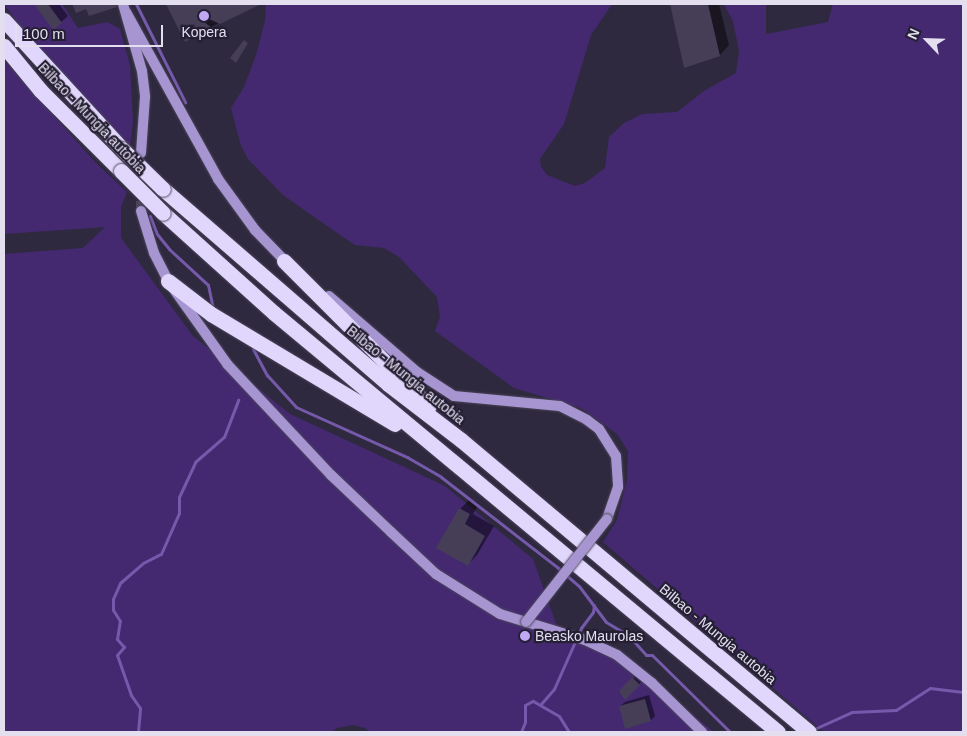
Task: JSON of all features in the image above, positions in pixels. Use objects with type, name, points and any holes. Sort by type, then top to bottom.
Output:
[{"type":"highway","name":"Bilbao - Mungia autobia","points":[[4,20],[122,149],[163,188],[388,384],[461,440],[806,730]]},
{"type":"highway","name":"Bilbao - Mungia autobia","points":[[4,46],[40,90],[121,172],[163,213],[274,313],[778,732]]},
{"type":"highway","points":[[284,261],[461,440]]},
{"type":"highway","points":[[168,281],[211,314],[397,425],[417,433]]},
{"type":"street","points":[[124,8],[142,71],[144,97],[141,153]]},
{"type":"street","points":[[124,8],[218,179],[255,230],[284,261],[417,372],[454,396],[560,406],[587,420],[599,429],[616,456],[618,487],[607,519],[526,622]]},
{"type":"street","points":[[141,211],[154,253],[168,281],[228,365],[344,488],[436,574],[493,610],[585,640],[635,668],[702,732]]},
{"type":"shaded area","points":[[4,4],[62,4],[78,28],[107,22],[120,29],[130,65],[133,121],[130,147],[24,31]]},
{"type":"shaded area","points":[[266,4],[612,4],[591,35],[564,124],[540,159],[541,167],[547,175],[575,186],[585,183],[605,168],[609,137],[624,123],[642,114],[677,112],[704,91],[736,73],[739,51],[733,21],[724,4],[766,4],[766,34],[828,22],[833,4],[963,4],[963,732],[824,732],[603,542],[617,520],[627,480],[628,451],[617,434],[581,408],[514,388],[435,331],[440,317],[437,297],[399,257],[384,248],[355,245],[283,195],[248,159],[241,146],[231,108],[244,87],[256,55],[265,21]]},
{"type":"shaded area","points":[[4,61],[97,164],[127,192],[121,207],[121,238],[193,336],[290,414],[445,486],[533,559],[560,635],[592,638],[605,644],[714,732],[370,732],[365,728],[353,725],[337,728],[331,732],[4,732],[4,254],[83,248],[105,227],[4,234]]},
{"type":"building","points":[[34,4],[48,4],[62,23],[53,30]]},
{"type":"building","points":[[72,4],[116,4],[117,7],[89,16],[86,9],[76,13]]},
{"type":"building","name":"Kopera","points":[[166,4],[261,4],[220,24],[200,15],[199,18],[212,28],[185,42]]},
{"type":"building","points":[[670,4],[708,4],[720,56],[684,68]]},
{"type":"building","points":[[244,40],[248,43],[236,63],[230,58]]},
{"type":"building","points":[[459,508],[470,514],[465,524],[485,536],[468,566],[436,548]]},
{"type":"building","points":[[632,677],[640,685],[625,700],[619,691]]},
{"type":"building","points":[[645,699],[651,721],[625,729],[619,706]]},
{"type":"waterway","points":[[136,4],[185,102]]},
{"type":"waterway","points":[[150,216],[157,234],[169,249],[208,285],[213,308]]},
{"type":"waterway","points":[[253,349],[267,375],[296,407],[407,457],[441,477],[557,567],[579,586],[606,622],[629,636],[646,655],[652,655],[730,732]]},
{"type":"waterway","points":[[138,732],[140,708],[131,695],[117,655],[124,647],[117,639],[120,621],[113,610],[113,599],[120,583],[143,563],[161,554],[179,513],[179,497],[195,462],[224,437],[238,400]]},
{"type":"waterway","points":[[540,705],[554,689],[581,628],[593,612],[594,605]]},
{"type":"waterway","points":[[812,730],[852,712],[896,710],[930,688],[963,692]]},
{"type":"waterway","points":[[521,732],[525,722],[525,705],[533,701],[559,716],[569,732]]},
{"type":"tunnel","points":[[141,164],[141,211]]},
{"type":"place","name":"Kopera","points":[[204,16]]},
{"type":"place","name":"Beasko Maurolas","points":[[525,636]]}]
